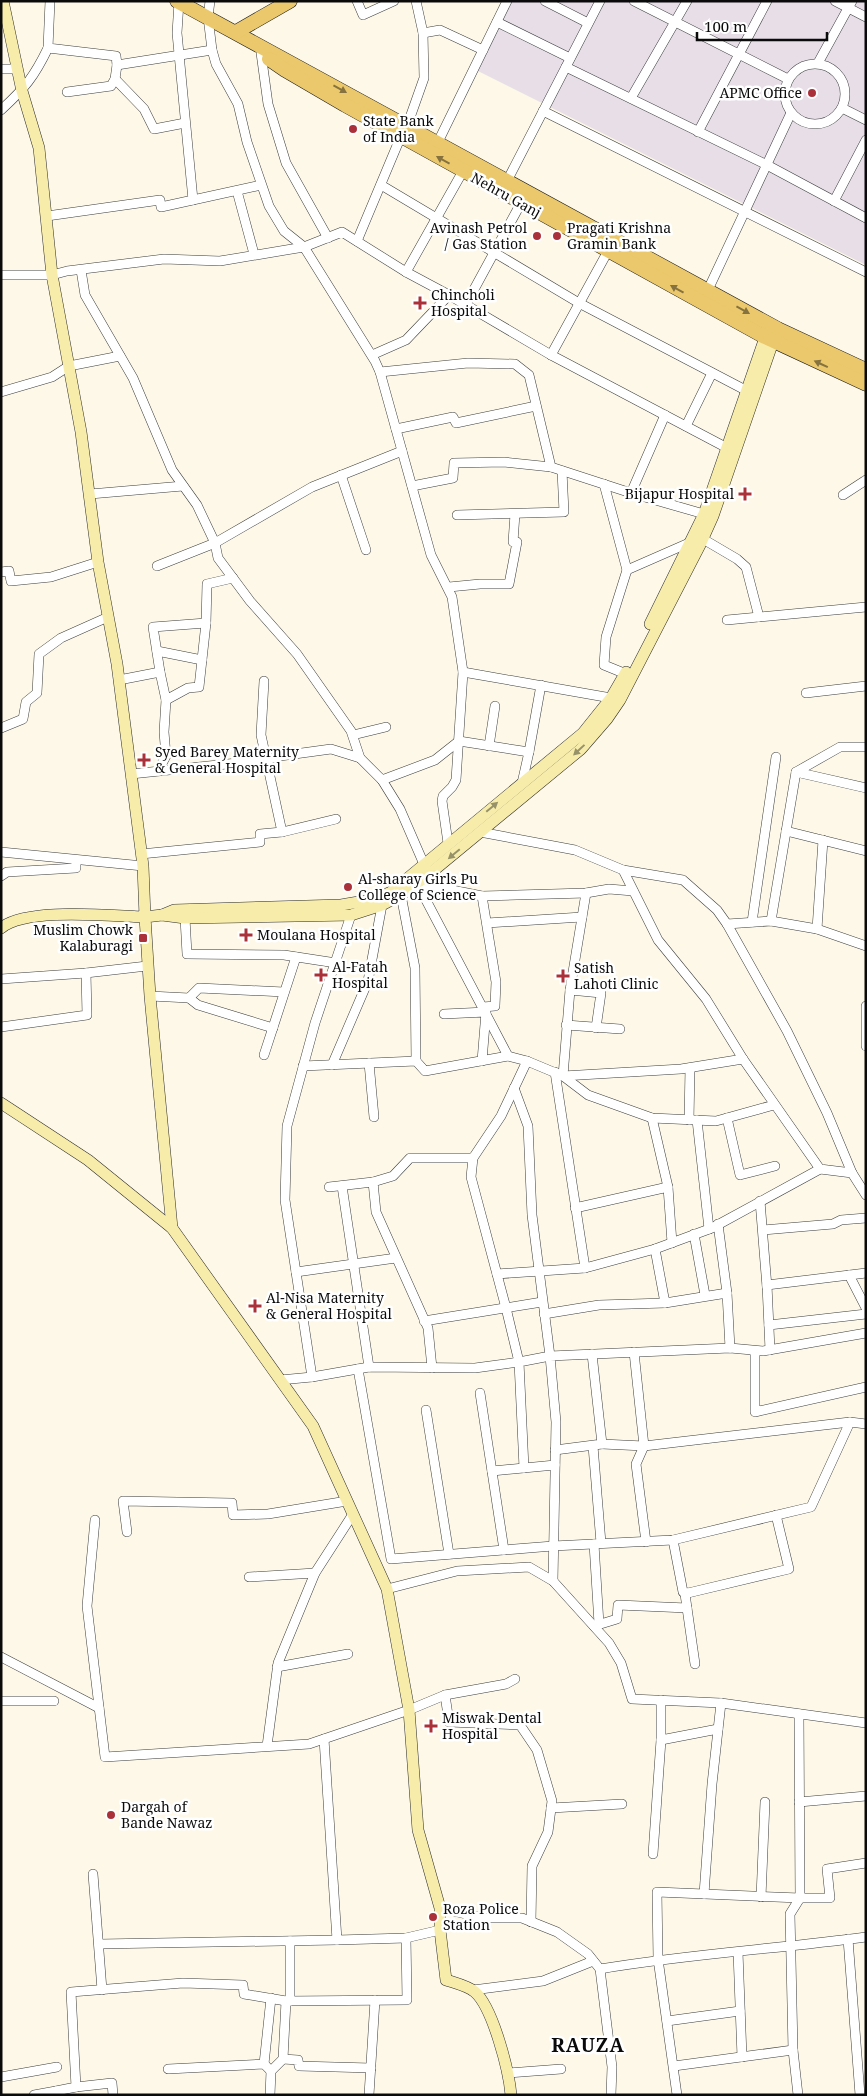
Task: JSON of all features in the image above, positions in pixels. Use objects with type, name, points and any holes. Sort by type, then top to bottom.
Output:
[{"type":"main road","points":[[3,1],[22,90],[39,148],[52,275],[69,366],[90,494],[98,562],[119,680],[143,866],[147,966],[172,1228]]},
{"type":"main road","points":[[236,32],[290,1]]},
{"type":"main road","name":"Nehru Ganj","points":[[178,2],[236,32],[404,131],[463,171],[608,251],[705,296]]},
{"type":"main road","name":"Nehru Ganj","points":[[236,32],[285,70],[404,131],[438,142],[507,180],[705,296],[866,384]]},
{"type":"main road","points":[[162,915],[174,910],[340,905],[364,902],[384,896],[426,870],[480,832],[581,749],[607,719],[620,700],[628,675],[697,540],[731,450],[749,392],[771,333]]},
{"type":"main road","name":"Nehru Ganj","points":[[771,333],[866,370]]},
{"type":"main road","points":[[697,540],[704,514],[731,450]]},
{"type":"main road","points":[[1,928],[18,919],[38,915],[145,917],[162,915],[185,918],[351,914],[382,905],[401,895],[416,883],[448,843],[583,733],[628,675]]},
{"type":"main road","points":[[1,1104],[88,1160],[172,1228],[312,1426],[387,1589],[409,1710],[418,1830],[440,1908],[440,1930],[446,1980],[473,1990],[490,2017],[508,2073],[511,2095]]},
{"type":"street","points":[[1,110],[36,74],[48,48],[50,1]]},
{"type":"street","points":[[210,1],[208,17],[212,50],[216,64],[238,104],[261,185],[269,206],[284,231],[304,247],[372,355],[380,372],[431,555],[452,597],[464,672],[455,784],[443,796],[448,843]]},
{"type":"street","points":[[357,1],[364,15],[394,1]]},
{"type":"street","points":[[357,241],[404,131],[424,78],[423,33],[416,1]]},
{"type":"street","points":[[438,142],[507,1]]},
{"type":"street","points":[[544,1],[588,23]]},
{"type":"street","points":[[507,180],[600,1]]},
{"type":"street","points":[[634,1],[788,79]]},
{"type":"street","points":[[631,98],[687,1]]},
{"type":"street","points":[[698,132],[767,1]]},
{"type":"street","points":[[835,1],[850,5],[866,17]]},
{"type":"street","points":[[178,2],[176,27],[193,200]]},
{"type":"street","points":[[818,63],[850,5]]},
{"type":"street","points":[[497,22],[570,58]]},
{"type":"street","points":[[423,33],[440,30],[483,50]]},
{"type":"street","points":[[48,48],[116,56],[115,79],[111,86],[67,92]]},
{"type":"street","points":[[117,64],[212,50]]},
{"type":"street","points":[[261,53],[269,109],[286,163],[328,238]]},
{"type":"street","points":[[818,63],[830,66],[839,74],[844,85],[846,97],[842,108],[835,118],[824,123],[812,124],[801,121],[791,113],[786,103],[784,91],[788,79],[796,70],[806,64],[818,63]]},
{"type":"street","points":[[566,67],[767,165],[866,218]]},
{"type":"street","points":[[1,69],[17,69]]},
{"type":"street","points":[[115,79],[144,109],[154,129],[185,123]]},
{"type":"street","points":[[842,108],[866,120]]},
{"type":"street","points":[[543,111],[866,272]]},
{"type":"street","points":[[705,296],[791,113]]},
{"type":"street","points":[[834,201],[866,140]]},
{"type":"street","points":[[406,272],[463,171]]},
{"type":"street","points":[[47,216],[160,200],[162,207],[261,185]]},
{"type":"street","points":[[381,185],[580,303],[749,392]]},
{"type":"street","points":[[237,191],[254,254]]},
{"type":"street","points":[[466,306],[521,203]]},
{"type":"street","points":[[1,275],[52,275],[164,259],[220,261],[304,247],[342,232],[406,272],[449,294],[466,306],[551,355],[731,450]]},
{"type":"street","points":[[551,355],[608,251]]},
{"type":"street","points":[[81,270],[85,294],[133,378],[172,470],[197,505],[215,543],[218,558],[250,601],[297,654],[353,736],[360,758],[382,780],[400,809],[426,870]]},
{"type":"street","points":[[372,355],[406,340],[449,294]]},
{"type":"street","points":[[1,392],[52,377],[69,366],[120,356]]},
{"type":"street","points":[[380,372],[468,363],[515,364],[529,374],[551,467]]},
{"type":"street","points":[[686,426],[712,373]]},
{"type":"street","points":[[396,428],[453,417],[456,423],[536,406]]},
{"type":"street","points":[[631,493],[665,415]]},
{"type":"street","points":[[157,566],[215,543],[312,486],[402,451]]},
{"type":"street","points":[[412,486],[453,478],[454,463],[504,462],[551,467],[704,514]]},
{"type":"street","points":[[457,515],[564,512],[562,471]]},
{"type":"street","points":[[341,475],[366,550]]},
{"type":"street","points":[[843,495],[866,480]]},
{"type":"street","points":[[604,484],[626,570],[606,637],[604,665],[628,675]]},
{"type":"street","points":[[90,494],[183,486]]},
{"type":"street","points":[[448,587],[509,584],[517,542],[513,542],[515,514]]},
{"type":"street","points":[[626,570],[697,540],[737,559],[746,567],[758,617]]},
{"type":"street","points":[[1,572],[9,571],[10,581],[50,577],[98,562]]},
{"type":"street","points":[[166,700],[188,688],[199,687],[206,623],[207,584],[233,578]]},
{"type":"street","points":[[727,620],[866,607]]},
{"type":"street","points":[[1,728],[24,719],[26,702],[37,692],[39,654],[61,638],[108,618]]},
{"type":"street","points":[[158,771],[166,756],[164,732],[166,700],[153,627],[206,623]]},
{"type":"street","points":[[157,651],[202,660]]},
{"type":"street","points":[[119,680],[160,672]]},
{"type":"street","points":[[464,672],[611,698]]},
{"type":"street","points":[[264,681],[261,724],[266,760],[282,832]]},
{"type":"street","points":[[522,783],[530,752],[541,686]]},
{"type":"street","points":[[806,693],[866,686]]},
{"type":"street","points":[[489,746],[496,706]]},
{"type":"street","points":[[353,736],[386,727]]},
{"type":"street","points":[[382,780],[436,760],[459,741],[530,752]]},
{"type":"street","points":[[796,772],[840,747],[866,746]]},
{"type":"street","points":[[131,774],[266,760],[280,756],[331,749],[360,758]]},
{"type":"street","points":[[752,922],[776,758]]},
{"type":"street","points":[[796,772],[866,788]]},
{"type":"street","points":[[771,921],[796,772]]},
{"type":"street","points":[[141,854],[260,842],[260,834],[282,832],[336,819]]},
{"type":"street","points":[[786,831],[866,851]]},
{"type":"street","points":[[480,832],[575,850],[623,870],[683,880],[717,910],[727,924],[787,1031],[827,1113],[852,1173],[866,1195]]},
{"type":"street","points":[[817,929],[823,840]]},
{"type":"street","points":[[1,852],[143,866]]},
{"type":"street","points":[[1,876],[7,872],[76,868],[76,860]]},
{"type":"street","points":[[623,870],[658,940],[706,999],[743,1060],[820,1169]]},
{"type":"street","points":[[416,883],[482,896],[586,893],[609,889],[633,891]]},
{"type":"street","points":[[416,883],[508,1056]]},
{"type":"street","points":[[584,1268],[559,1074],[570,990],[586,893]]},
{"type":"street","points":[[401,895],[415,968],[416,1061],[425,1072],[508,1056],[527,1061],[559,1074],[588,1095],[652,1118],[716,1121],[774,1104]]},
{"type":"street","points":[[444,1014],[494,1006],[496,982],[482,896]]},
{"type":"street","points":[[332,1065],[368,981],[382,905]]},
{"type":"street","points":[[312,1378],[285,1200],[287,1126],[315,1023],[351,914]]},
{"type":"street","points":[[487,923],[582,916]]},
{"type":"street","points":[[185,918],[187,954],[296,957],[336,963]]},
{"type":"street","points":[[727,924],[771,921],[817,929],[866,946]]},
{"type":"street","points":[[264,1055],[296,957]]},
{"type":"street","points":[[1,979],[86,973],[147,966]]},
{"type":"street","points":[[1,1027],[87,1014],[86,973]]},
{"type":"street","points":[[189,998],[199,988],[284,992]]},
{"type":"street","points":[[570,990],[601,994],[596,1028]]},
{"type":"street","points":[[150,996],[189,998],[198,1005],[273,1028]]},
{"type":"street","points":[[866,1006],[864,1038],[866,1046]]},
{"type":"street","points":[[482,1061],[484,1009]]},
{"type":"street","points":[[566,1025],[620,1029]]},
{"type":"street","points":[[559,1074],[690,1068],[743,1060]]},
{"type":"street","points":[[303,1066],[416,1061]]},
{"type":"street","points":[[524,1468],[519,1362],[471,1177],[473,1158],[501,1116],[527,1061]]},
{"type":"street","points":[[369,1063],[374,1117]]},
{"type":"street","points":[[690,1068],[693,1120],[727,1292],[730,1348]]},
{"type":"street","points":[[514,1088],[528,1126],[532,1215],[550,1356],[556,1422],[553,1581]]},
{"type":"street","points":[[652,1118],[668,1187],[672,1243]]},
{"type":"street","points":[[727,1118],[740,1175],[775,1166]]},
{"type":"street","points":[[329,1187],[373,1182],[393,1176],[410,1158],[473,1158]]},
{"type":"street","points":[[497,1274],[584,1268],[655,1249],[713,1226],[820,1169],[852,1173]]},
{"type":"street","points":[[373,1182],[376,1212],[428,1328],[432,1368]]},
{"type":"street","points":[[342,1186],[369,1367]]},
{"type":"street","points":[[575,1208],[668,1187]]},
{"type":"street","points":[[760,1201],[770,1350]]},
{"type":"street","points":[[762,1230],[833,1224],[841,1220],[866,1218]]},
{"type":"street","points":[[694,1234],[705,1295]]},
{"type":"street","points":[[655,1249],[665,1302]]},
{"type":"street","points":[[296,1272],[396,1258]]},
{"type":"street","points":[[767,1288],[767,1285],[866,1273]]},
{"type":"street","points":[[849,1275],[866,1308]]},
{"type":"street","points":[[544,1314],[599,1306],[665,1302],[727,1292]]},
{"type":"street","points":[[424,1321],[542,1302]]},
{"type":"street","points":[[769,1324],[866,1314]]},
{"type":"street","points":[[280,1380],[312,1378],[369,1367],[475,1368],[550,1356],[730,1348],[755,1351],[770,1350],[866,1333]]},
{"type":"street","points":[[755,1351],[755,1412],[866,1387]]},
{"type":"street","points":[[634,1352],[644,1446],[636,1464],[646,1542]]},
{"type":"street","points":[[592,1354],[598,1445],[596,1625]]},
{"type":"street","points":[[358,1369],[392,1559],[553,1546],[673,1540],[811,1507],[850,1422]]},
{"type":"street","points":[[480,1393],[504,1550]]},
{"type":"street","points":[[426,1410],[449,1554]]},
{"type":"street","points":[[555,1450],[598,1445],[644,1446],[850,1422],[866,1424]]},
{"type":"street","points":[[492,1471],[554,1465]]},
{"type":"street","points":[[126,1532],[123,1501],[232,1503],[233,1516],[268,1514],[347,1501]]},
{"type":"street","points":[[267,1746],[277,1667],[316,1573],[353,1514]]},
{"type":"street","points":[[685,1594],[789,1569],[776,1515]]},
{"type":"street","points":[[95,1520],[87,1606],[105,1757],[308,1744],[409,1710],[445,1695],[506,1684],[515,1679]]},
{"type":"street","points":[[673,1540],[685,1594],[695,1664]]},
{"type":"street","points":[[387,1589],[457,1571],[529,1567],[553,1581],[596,1625],[618,1656],[632,1699],[721,1703],[866,1724]]},
{"type":"street","points":[[249,1577],[316,1573]]},
{"type":"street","points":[[596,1625],[617,1619],[618,1605],[687,1608]]},
{"type":"street","points":[[277,1667],[348,1654]]},
{"type":"street","points":[[1,1656],[99,1708]]},
{"type":"street","points":[[445,1695],[448,1722],[520,1725],[537,1750],[552,1801],[548,1832],[532,1866],[531,1922]]},
{"type":"street","points":[[652,1854],[661,1740],[661,1700]]},
{"type":"street","points":[[1,1701],[54,1701]]},
{"type":"street","points":[[704,1894],[721,1703]]},
{"type":"street","points":[[798,2095],[793,2050],[790,1914],[800,1898],[799,1714]]},
{"type":"street","points":[[661,1740],[718,1729]]},
{"type":"street","points":[[324,1739],[337,1940]]},
{"type":"street","points":[[799,1802],[866,1796]]},
{"type":"street","points":[[761,1896],[765,1802]]},
{"type":"street","points":[[551,1808],[622,1804]]},
{"type":"street","points":[[677,2095],[658,1959],[657,1892],[830,1898],[827,1869],[866,1864]]},
{"type":"street","points":[[93,1874],[102,1990]]},
{"type":"street","points":[[440,1908],[482,1918],[522,1918],[557,1932],[588,1954],[600,1969],[612,2067],[612,2095]]},
{"type":"street","points":[[99,1944],[406,1938],[440,1930]]},
{"type":"street","points":[[600,1969],[658,1959],[792,1947],[866,1937]]},
{"type":"street","points":[[76,2087],[71,1992],[183,1983],[243,1985],[244,1994],[288,2001],[408,2000],[406,1938]]},
{"type":"street","points":[[848,1939],[860,2095]]},
{"type":"street","points":[[283,2060],[288,2001],[290,1941]]},
{"type":"street","points":[[738,1952],[742,2057]]},
{"type":"street","points":[[473,1990],[543,1981],[594,1961]]},
{"type":"street","points":[[264,2064],[271,1998]]},
{"type":"street","points":[[369,2095],[375,2000]]},
{"type":"street","points":[[667,2021],[740,2011]]},
{"type":"street","points":[[674,2066],[793,2050]]},
{"type":"street","points":[[270,2095],[271,2071],[283,2060],[298,2060],[299,2066],[371,2068]]},
{"type":"street","points":[[168,2069],[264,2064],[271,2071]]},
{"type":"street","points":[[1,2077],[57,2067]]},
{"type":"street","points":[[508,2073],[561,2068]]},
{"type":"street","points":[[34,2095],[57,2093],[76,2087],[112,2083],[113,2095]]},
{"type":"shaded area","points":[[502,1],[866,1],[866,265],[470,67]]},
{"type":"place","name":"APMC Office","points":[[812,93]]},
{"type":"place","name":"State Bank of India","points":[[353,129]]},
{"type":"place","name":"Avinash Petrol / Gas Station","points":[[537,236]]},
{"type":"place","name":"Pragati Krishna Gramin Bank","points":[[557,236]]},
{"type":"place","name":"Chincholi Hospital","points":[[420,303]]},
{"type":"place","name":"Bijapur Hospital","points":[[745,494]]},
{"type":"place","name":"Syed Barey Maternity & General Hospital","points":[[144,760]]},
{"type":"place","name":"Al-sharay Girls Pu College of Science","points":[[348,887]]},
{"type":"place","name":"Moulana Hospital","points":[[246,935]]},
{"type":"place","name":"Muslim Chowk Kalaburagi","points":[[143,938]]},
{"type":"place","name":"Al-Fatah Hospital","points":[[321,975]]},
{"type":"place","name":"Satish Lahoti Clinic","points":[[563,976]]},
{"type":"place","name":"Al-Nisa Maternity & General Hospital","points":[[255,1306]]},
{"type":"place","name":"Miswak Dental Hospital","points":[[431,1726]]},
{"type":"place","name":"Dargah of Bande Nawaz","points":[[111,1815]]},
{"type":"place","name":"Roza Police Station","points":[[433,1917]]},
{"type":"district","name":"RAUZA","points":[[588,2045]]}]
